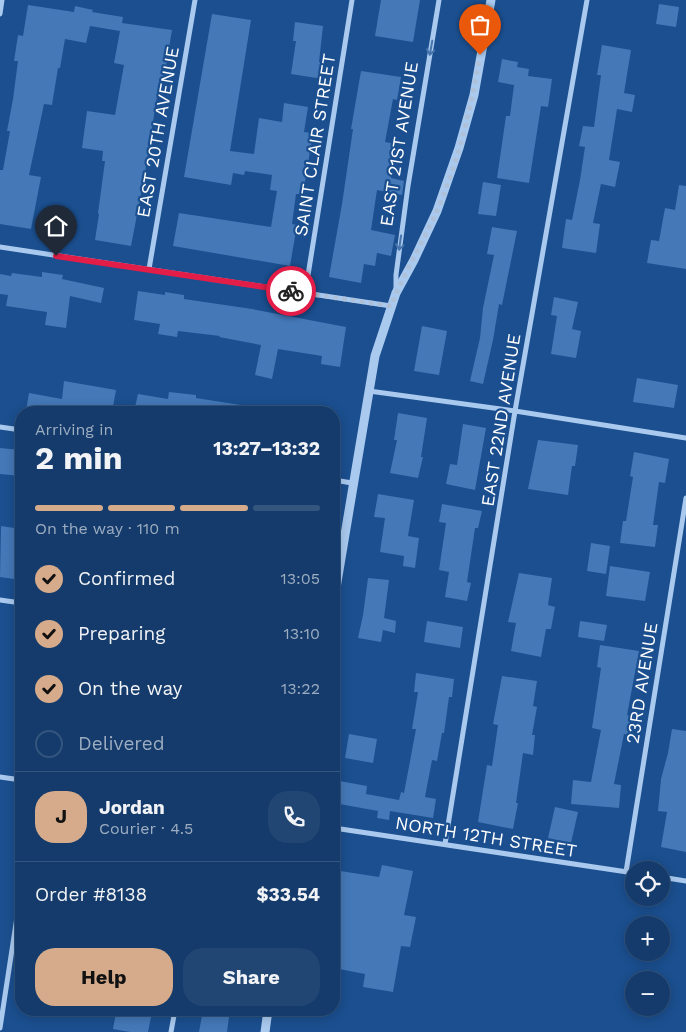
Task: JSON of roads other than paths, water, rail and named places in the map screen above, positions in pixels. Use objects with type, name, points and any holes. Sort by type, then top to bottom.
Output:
[{"type":"street","points":[[0,14],[2,0]]},
{"type":"street","name":"EAST 20TH AVENUE","points":[[149,269],[195,0]]},
{"type":"street","name":"SAINT CLAIR STREET","points":[[305,294],[352,0]]},
{"type":"street","name":"EAST 21ST AVENUE","points":[[396,293],[396,275],[408,186],[439,0]]},
{"type":"street","points":[[340,561],[375,356],[396,293],[437,211],[459,148],[474,95],[491,0]]},
{"type":"street","name":"EAST 22ND AVENUE","points":[[445,844],[515,411],[587,0]]},
{"type":"street","points":[[0,247],[391,306]]},
{"type":"street","points":[[368,391],[515,411],[686,438]]},
{"type":"street","points":[[0,427],[15,429]]},
{"type":"street","points":[[340,481],[352,482]]},
{"type":"street","name":"23RD AVENUE","points":[[628,861],[686,498]]},
{"type":"street","points":[[0,600],[15,603]]},
{"type":"street","points":[[0,777],[15,779]]},
{"type":"street","name":"NORTH 12TH STREET","points":[[340,829],[625,872]]},
{"type":"street","points":[[670,878],[686,881]]},
{"type":"street","points":[[0,1028],[15,930]]},
{"type":"street","points":[[171,1032],[174,1016]]},
{"type":"street","points":[[265,1032],[267,1016]]}]
